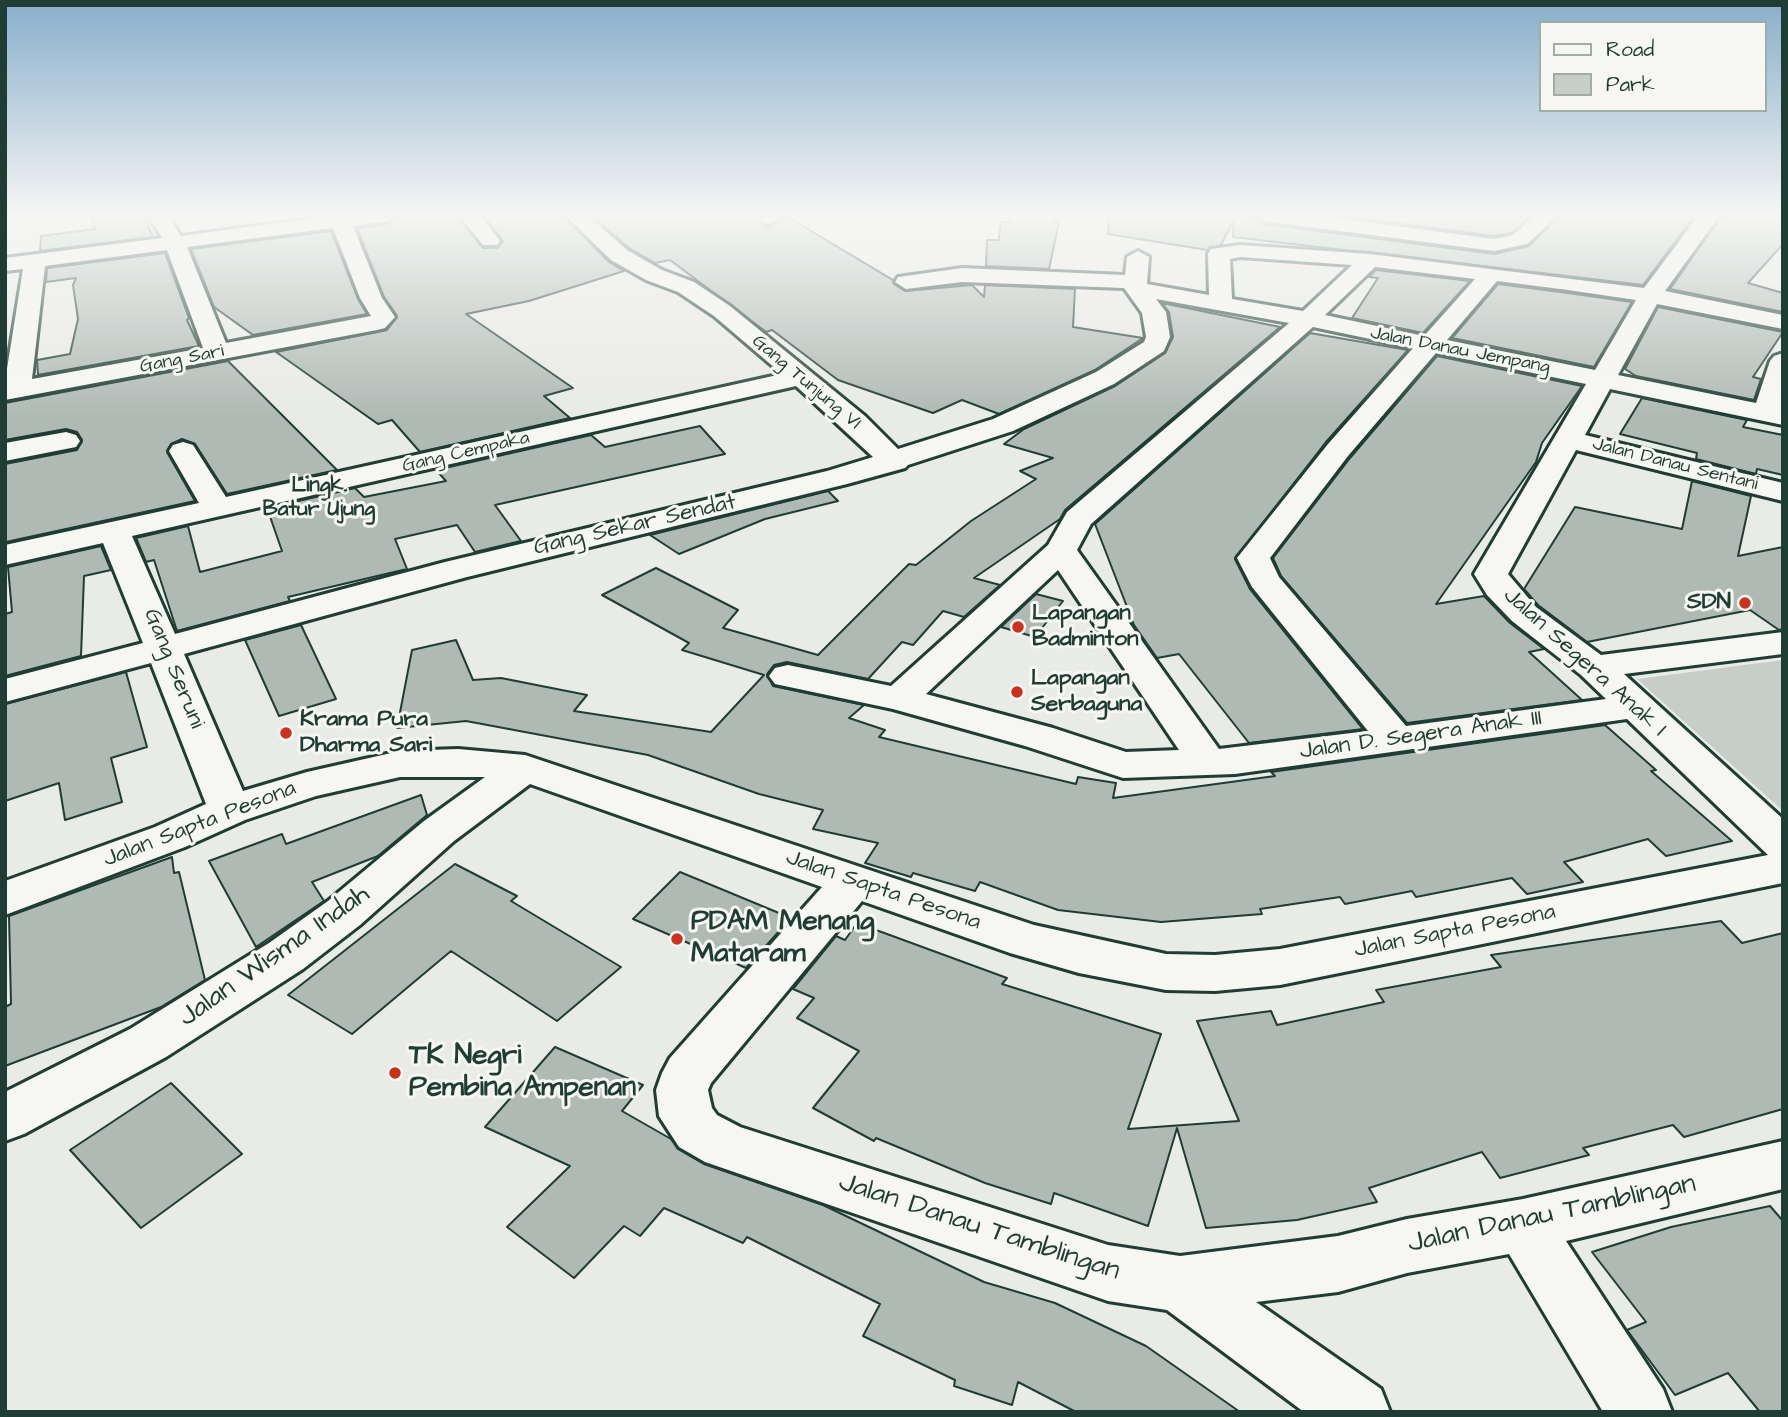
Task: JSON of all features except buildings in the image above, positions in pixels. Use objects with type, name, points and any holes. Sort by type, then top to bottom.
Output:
[{"type":"street","points":[[11,391],[31,281]]},
{"type":"street","points":[[190,281],[217,352]]},
{"type":"street","name":"Gang Sari","points":[[11,391],[377,323],[383,317],[364,281]]},
{"type":"street","name":"Gang Tunjung VI","points":[[670,281],[686,287],[722,311],[803,377],[895,462]]},
{"type":"street","name":"Jalan Danau Jempang","points":[[906,282],[913,281]]},
{"type":"street","name":"Gang Sekar Sendat","points":[[5,691],[167,650],[444,573],[895,462],[1041,410],[1105,378],[1155,346],[1158,337],[1154,312],[1139,281]]},
{"type":"street","name":"Jalan Danau Jempang","points":[[1153,281],[1221,302],[1774,415]]},
{"type":"street","points":[[1220,281],[1221,302]]},
{"type":"street","points":[[899,699],[1061,550],[1078,519],[1248,368],[1308,319],[1341,281]]},
{"type":"street","points":[[1396,739],[1264,580],[1253,558],[1338,450],[1485,281]]},
{"type":"street","points":[[1543,281],[1659,297],[1783,322]]},
{"type":"street","name":"Jalan Segera Anak I","points":[[1669,281],[1568,439],[1491,574],[1499,588],[1524,614],[1594,667],[1783,844]]},
{"type":"street","points":[[1774,415],[1782,364]]},
{"type":"street","name":"Gang Cempaka","points":[[5,555],[803,377]]},
{"type":"street","name":"Jalan Danau Sentani","points":[[1568,439],[1783,492]]},
{"type":"street","points":[[5,452],[66,441]]},
{"type":"street","points":[[183,451],[216,506]]},
{"type":"street","name":"Gang Seruni","points":[[114,530],[167,650],[230,810]]},
{"type":"street","points":[[1061,550],[1208,763]]},
{"type":"street","points":[[1594,667],[1783,643]]},
{"type":"street","name":"Jalan D. Segera Anak III","points":[[788,676],[899,699],[1039,737],[1123,765],[1208,763],[1634,707]]},
{"type":"street","name":"Jalan Sapta Pesona","points":[[5,899],[170,837],[230,810],[307,785],[400,764],[458,762],[525,768],[852,881],[1079,955],[1166,972],[1215,973],[1280,967],[1783,867]]},
{"type":"street","name":"Jalan Wisma Indah","points":[[5,1118],[148,1043],[275,963],[344,913],[439,831],[525,768]]},
{"type":"street","name":"Jalan Danau Tamblingan","points":[[852,881],[688,1073],[682,1099],[691,1123],[705,1136],[724,1145],[1108,1273],[1180,1284],[1338,1264],[1407,1246],[1522,1225],[1783,1165]]},
{"type":"street","points":[[1522,1225],[1640,1412]]},
{"type":"street","points":[[1180,1284],[1358,1412]]},
{"type":"green space","points":[[1783,660],[1783,811],[1637,679]]},
{"type":"place","name":"SDN","points":[[1745,603]]},
{"type":"place","name":"Lapangan Badminton","points":[[1018,627]]},
{"type":"place","name":"Lapangan Serbaguna","points":[[1017,692]]},
{"type":"place","name":"Krama Pura Dharma Sari","points":[[286,733]]},
{"type":"place","name":"PDAM Menang Mataram","points":[[677,939]]},
{"type":"place","name":"TK Negri Pembina Ampenan","points":[[395,1073]]},
{"type":"district","name":"Lingk. Batur Ujung","points":[[319,499]]}]
